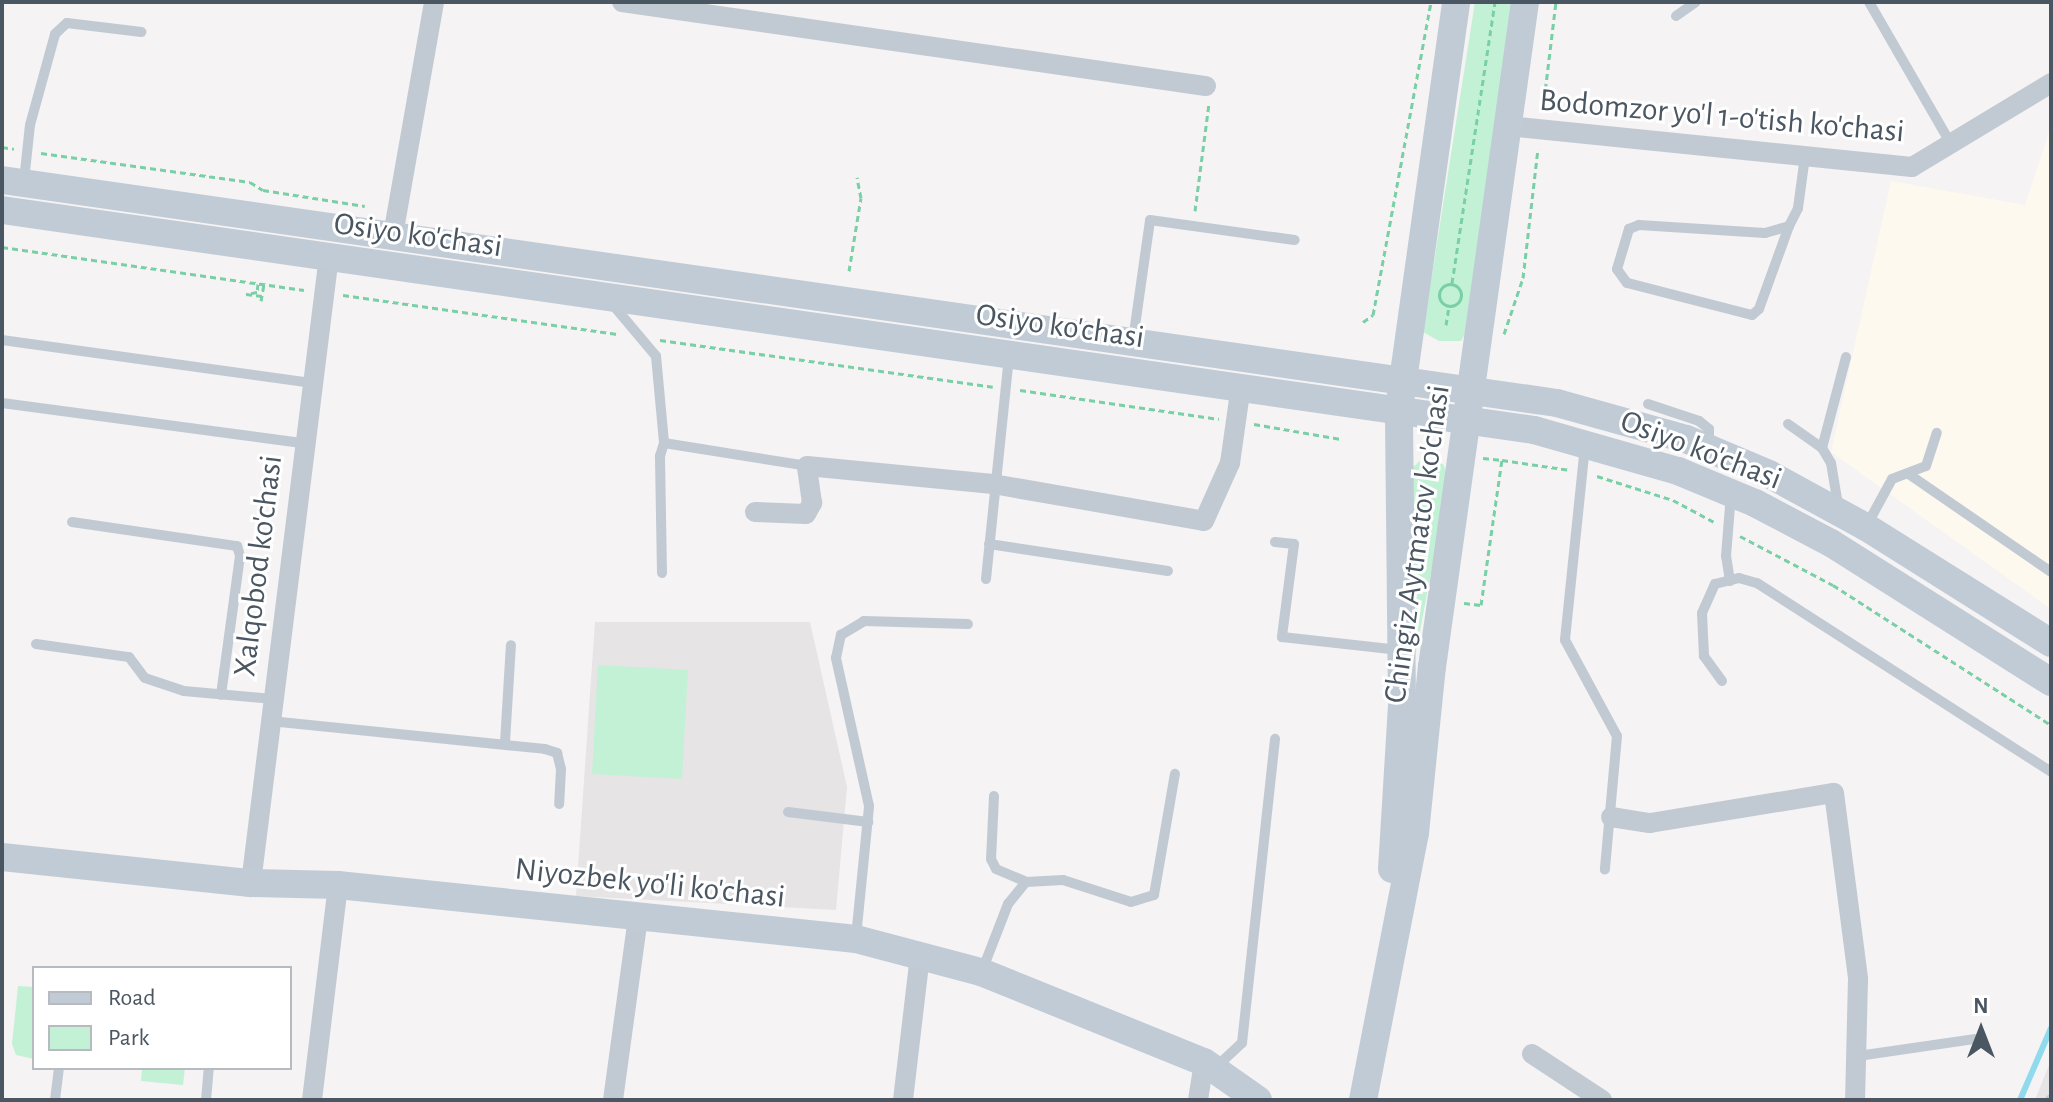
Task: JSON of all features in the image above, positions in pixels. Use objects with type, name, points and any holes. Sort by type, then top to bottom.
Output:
[{"type":"main road","name":"Chingiz Aytmatov ko'chasi","points":[[1365,1098],[1395,834],[1399,409],[1456,2]]},
{"type":"main road","name":"Chingiz Aytmatov ko'chasi","points":[[1365,1098],[1415,833],[1432,667],[1470,419],[1525,2]]},
{"type":"main road","name":"Osiyo ko'chasi","points":[[13,182],[1473,388],[1600,414],[1709,448],[1839,512],[2051,643]]},
{"type":"main road","name":"Osiyo ko'chasi","points":[[2,210],[1470,419],[1585,444],[1731,492],[1831,543],[2051,682]]},
{"type":"main road","points":[[1399,658],[1413,679],[1432,667]]},
{"type":"main road","name":"Niyozbek yo'li ko'chasi","points":[[2,857],[251,883],[338,885],[856,939],[981,972],[1209,1066],[1258,1100]]},
{"type":"street","points":[[393,235],[434,2],[427,2]]},
{"type":"street","points":[[622,2],[1206,86]]},
{"type":"street","name":"Bodomzor yo'l 1-o'tish ko'chasi","points":[[1508,126],[1912,167],[2051,83]]},
{"type":"street","name":"Xalqobod ko'chasi","points":[[251,883],[303,443],[329,256]]},
{"type":"street","points":[[755,512],[806,514],[812,503],[807,466],[993,484],[1204,521],[1230,463],[1241,386]]},
{"type":"street","points":[[1611,817],[1650,823],[1834,793],[1858,979],[1855,1100]]},
{"type":"street","points":[[312,1100],[338,885]]},
{"type":"street","points":[[613,1100],[638,917]]},
{"type":"street","points":[[903,1100],[920,955]]},
{"type":"street","points":[[1532,1054],[1602,1100]]},
{"type":"street","points":[[1198,1100],[1209,1066]]},
{"type":"lane","points":[[1676,16],[1696,2]]},
{"type":"lane","points":[[1869,2],[1951,144]]},
{"type":"lane","points":[[13,182],[27,151],[55,34],[67,23],[141,32]]},
{"type":"lane","points":[[1789,226],[1765,233],[1639,225],[1629,229],[1617,269],[1627,283],[1752,315],[1759,309],[1798,208],[1805,156]]},
{"type":"lane","points":[[1133,340],[1150,220],[1295,240]]},
{"type":"lane","points":[[603,295],[644,338],[660,369],[664,443],[660,456],[662,573]]},
{"type":"lane","points":[[2,340],[311,383]]},
{"type":"lane","points":[[986,579],[993,484],[1009,353]]},
{"type":"lane","points":[[1822,448],[1846,357]]},
{"type":"lane","points":[[2,403],[303,443]]},
{"type":"lane","points":[[1648,404],[1699,421],[1709,429],[1709,448]]},
{"type":"lane","points":[[1788,424],[1822,448],[1831,463],[1839,512]]},
{"type":"lane","points":[[1866,527],[1892,479],[1910,475],[1926,466],[1937,433]]},
{"type":"lane","points":[[664,443],[807,466]]},
{"type":"lane","points":[[1585,444],[1565,640],[1617,736],[1605,869]]},
{"type":"lane","points":[[1910,475],[2051,572]]},
{"type":"lane","points":[[1730,581],[1726,556],[1731,492]]},
{"type":"lane","points":[[72,522],[237,546],[240,556],[221,695]]},
{"type":"lane","points":[[1275,542],[1294,544],[1282,637],[1399,658]]},
{"type":"lane","points":[[989,544],[1168,571]]},
{"type":"lane","points":[[1722,681],[1704,656],[1702,613],[1715,584],[1730,581],[1757,583],[2051,772]]},
{"type":"lane","points":[[856,939],[869,806],[836,658],[841,635],[864,621],[968,624]]},
{"type":"lane","points":[[36,644],[129,657],[145,678],[221,695],[273,699]]},
{"type":"lane","points":[[505,742],[511,645]]},
{"type":"lane","points":[[270,721],[505,742],[557,753],[559,804]]},
{"type":"lane","points":[[1209,1066],[1242,1043],[1275,739]]},
{"type":"lane","points":[[994,796],[991,859],[996,869],[1026,882],[1063,880],[1131,902],[1154,895],[1175,774]]},
{"type":"lane","points":[[788,812],[868,822]]},
{"type":"lane","points":[[981,972],[1008,904],[1026,882]]},
{"type":"lane","points":[[1858,1056],[1974,1039]]},
{"type":"lane","points":[[55,1100],[59,1070]]},
{"type":"lane","points":[[206,1100],[209,1070]]},
{"type":"path","points":[[1363,322],[1373,315],[1431,2]]},
{"type":"path","points":[[1446,325],[1449,306],[1461,297],[1452,283],[1495,2]]},
{"type":"path","points":[[1504,334],[1523,278],[1556,2]]},
{"type":"path","points":[[1193,226],[1212,86],[1206,86]]},
{"type":"path","points":[[2,147],[250,182],[263,190],[365,206]]},
{"type":"path","points":[[849,271],[861,198],[857,177]]},
{"type":"path","points":[[2,247],[1236,421],[1341,439]]},
{"type":"path","points":[[1449,306],[1439,293],[1452,283]]},
{"type":"path","points":[[261,284],[262,298],[246,294],[257,292],[261,284]]},
{"type":"path","points":[[1479,458],[1502,460]]},
{"type":"shaded area","points":[[2051,126],[2051,609],[1831,452],[1891,181],[2025,205]]},
{"type":"shaded area","points":[[595,622],[810,622],[847,787],[836,910],[576,896]]},
{"type":"shaded area","points":[[2051,1060],[2051,1100],[2035,1100]]},
{"type":"green space","points":[[1475,2],[1516,2],[1469,327],[1461,341],[1439,341],[1423,332]]},
{"type":"green space","points":[[1422,459],[1443,464],[1449,478],[1415,657],[1411,469]]},
{"type":"green space","points":[[598,665],[688,670],[682,779],[592,774]]},
{"type":"green space","points":[[18,986],[32,987],[32,1059],[16,1055],[12,1044]]},
{"type":"green space","points":[[142,1070],[185,1070],[183,1085],[141,1081]]},
{"type":"waterway","points":[[2020,1100],[2051,1028]]}]
